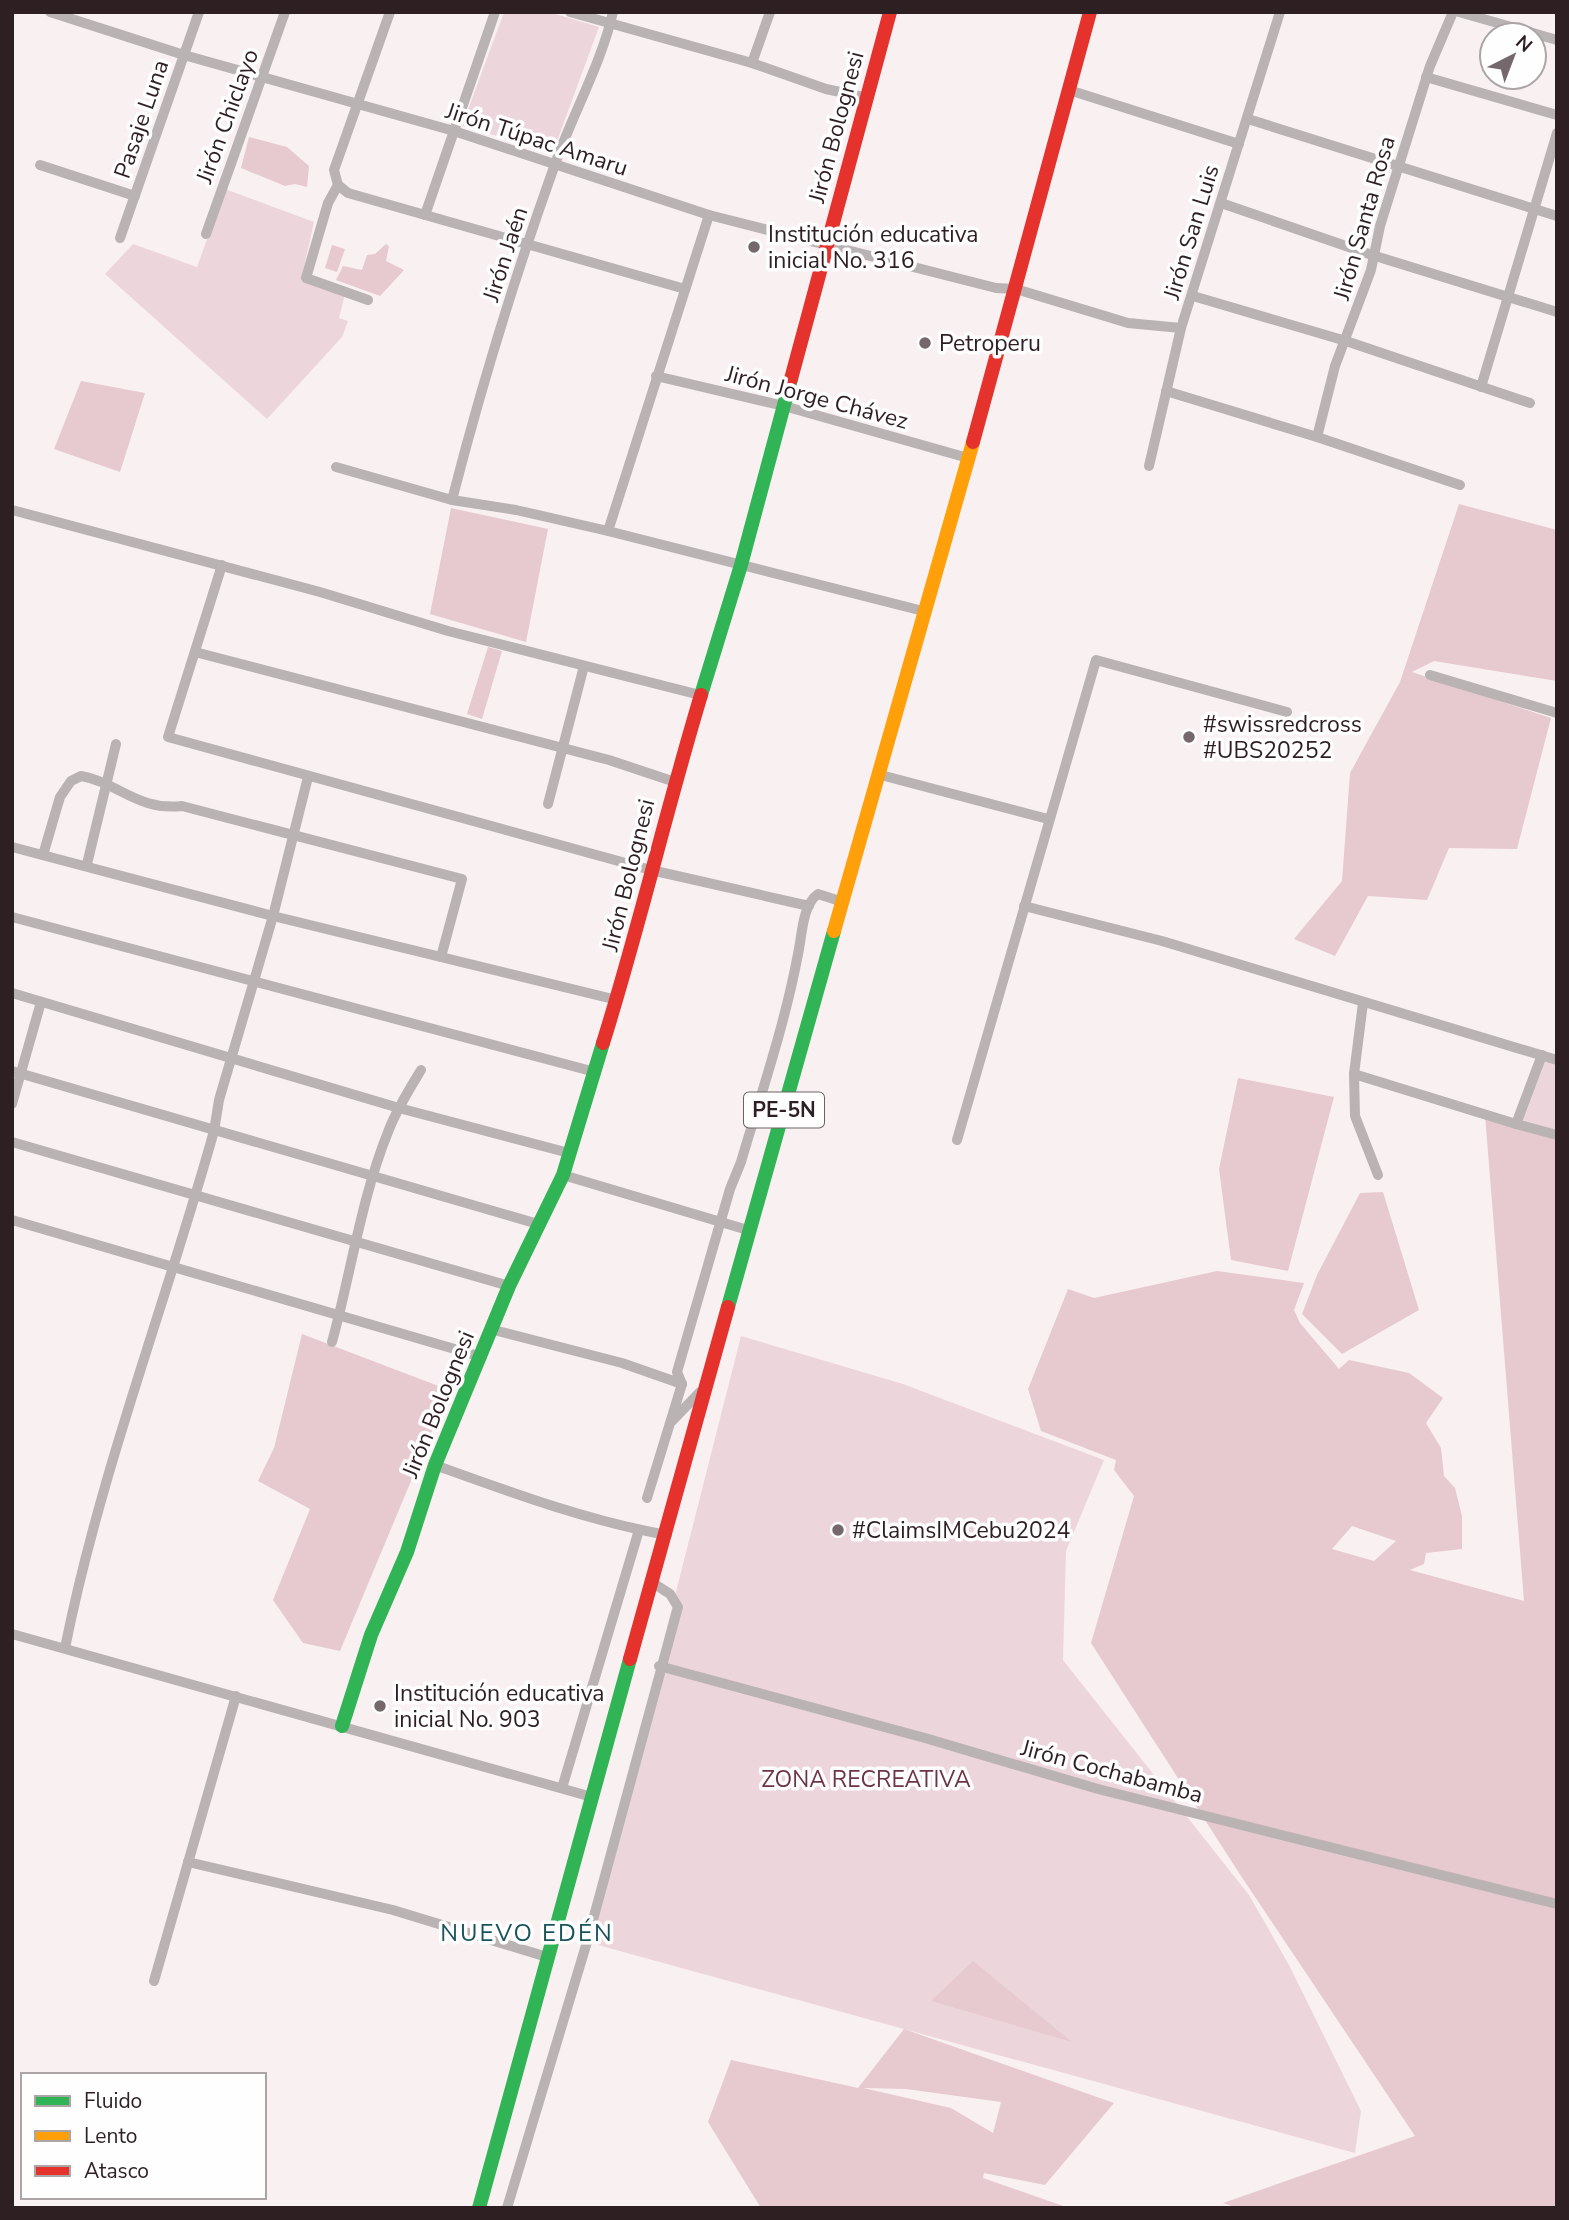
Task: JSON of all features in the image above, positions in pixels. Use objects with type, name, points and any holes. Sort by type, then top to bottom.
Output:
[{"type":"main road","name":"Jirón Bolognesi","points":[[342,1726],[371,1635],[407,1552],[435,1465],[494,1330],[509,1286],[563,1175],[617,1000],[700,695],[741,565],[890,12]]},
{"type":"main road","name":"PE-5N","points":[[479,2208],[667,1535],[705,1386],[1016,289],[1090,12]]},
{"type":"street","name":"Jirón Túpac Amaru","points":[[50,12],[184,55],[264,75],[454,131],[709,215],[996,288],[1016,289],[1128,323],[1181,328]]},
{"type":"street","name":"Pasaje Luna","points":[[120,239],[199,12]]},
{"type":"street","name":"Jirón Chiclayo","points":[[206,234],[226,170],[264,75],[285,12]]},
{"type":"street","points":[[390,12],[360,104],[334,170],[338,186],[348,193],[685,289]]},
{"type":"street","points":[[425,215],[495,12]]},
{"type":"street","points":[[570,12],[752,63],[826,89],[868,98]]},
{"type":"street","name":"Jirón Jaén","points":[[452,500],[471,425],[554,164],[613,12]]},
{"type":"street","points":[[752,63],[770,12]]},
{"type":"street","name":"Jirón San Luis","points":[[1149,466],[1181,328],[1280,12]]},
{"type":"street","name":"Jirón Santa Rosa","points":[[1317,437],[1335,366],[1371,270],[1373,255],[1426,76],[1453,12]]},
{"type":"street","points":[[1459,12],[1557,40]]},
{"type":"street","points":[[1426,76],[1557,115]]},
{"type":"street","points":[[1069,90],[1239,145]]},
{"type":"street","points":[[1248,119],[1557,216]]},
{"type":"street","points":[[1481,387],[1557,133]]},
{"type":"street","points":[[40,165],[135,196]]},
{"type":"street","points":[[338,186],[328,203],[306,278],[368,300]]},
{"type":"street","points":[[1221,203],[1373,255],[1557,312]]},
{"type":"street","points":[[608,531],[709,215]]},
{"type":"street","points":[[1193,296],[1346,341],[1530,403]]},
{"type":"street","name":"Jirón Jorge Chávez","points":[[656,376],[784,407],[968,458]]},
{"type":"street","points":[[1166,391],[1317,437],[1460,485]]},
{"type":"street","points":[[336,467],[452,500],[516,510],[608,531],[923,611]]},
{"type":"street","points":[[12,510],[222,565],[447,631],[700,695]]},
{"type":"street","points":[[222,565],[168,737],[651,870],[809,906]]},
{"type":"street","points":[[195,652],[562,747],[675,782]]},
{"type":"street","points":[[957,1140],[1096,660],[1287,712]]},
{"type":"street","points":[[548,804],[584,666]]},
{"type":"street","points":[[1430,675],[1557,713]]},
{"type":"street","points":[[87,864],[117,744]]},
{"type":"street","points":[[877,775],[1048,819]]},
{"type":"street","points":[[43,855],[64,789],[81,776],[128,797],[167,808],[183,806],[462,879],[441,957]]},
{"type":"street","points":[[65,1648],[73,1606],[173,1264],[215,1131],[231,1059],[273,916],[308,777]]},
{"type":"street","points":[[12,847],[87,864],[273,916],[617,1000]]},
{"type":"street","points":[[647,1498],[681,1384],[677,1372],[795,970],[809,906],[818,894],[843,902]]},
{"type":"street","points":[[1024,906],[1162,941],[1557,1059]]},
{"type":"street","points":[[12,917],[595,1072]]},
{"type":"street","points":[[12,993],[399,1108],[569,1153]]},
{"type":"street","points":[[12,1104],[17,1072],[41,1002]]},
{"type":"street","points":[[1363,1003],[1354,1074],[1355,1116],[1378,1175]]},
{"type":"street","points":[[1517,1124],[1542,1055]]},
{"type":"street","points":[[332,1342],[373,1178],[388,1130],[421,1070]]},
{"type":"street","points":[[17,1072],[538,1224]]},
{"type":"street","points":[[1354,1074],[1557,1135]]},
{"type":"street","points":[[12,1142],[509,1286]]},
{"type":"street","points":[[563,1175],[751,1231]]},
{"type":"street","points":[[12,1220],[173,1264],[482,1357]]},
{"type":"street","points":[[494,1330],[622,1363],[681,1384]]},
{"type":"street","points":[[671,1422],[705,1386]]},
{"type":"street","points":[[435,1465],[515,1494],[639,1530],[667,1535]]},
{"type":"street","points":[[562,1788],[639,1530]]},
{"type":"street","points":[[507,2208],[587,1942],[659,1666],[678,1607],[670,1594],[653,1583]]},
{"type":"street","points":[[12,1634],[592,1797]]},
{"type":"street","name":"Jirón Cochabamba","points":[[659,1666],[925,1738],[1098,1789],[1557,1904]]},
{"type":"street","points":[[154,1981],[236,1696]]},
{"type":"street","points":[[188,1862],[393,1910],[547,1957]]},
{"type":"green space","points":[[504,12],[549,12],[599,27],[553,152],[462,126]]},
{"type":"green space","points":[[225,189],[314,222],[301,281],[345,294],[339,318],[348,321],[342,337],[267,419],[105,274],[133,244],[197,267]]},
{"type":"green space","points":[[1541,1058],[1557,1062],[1557,1135],[1516,1124]]},
{"type":"green space","name":"ZONA RECREATIVA","points":[[741,1336],[903,1384],[1104,1460],[1066,1551],[1063,1660],[1249,1895],[1289,1965],[1361,2111],[1355,2153],[587,1942]]},
{"type":"shaded area","points":[[249,137],[287,147],[309,166],[307,187],[295,184],[285,186],[241,168]]},
{"type":"shaded area","points":[[386,244],[389,246],[386,261],[404,270],[380,296],[336,280],[343,266],[362,270],[367,255],[375,254]]},
{"type":"shaded area","points":[[332,245],[345,249],[337,272],[325,268]]},
{"type":"shaded area","points":[[81,381],[145,393],[120,472],[54,449]]},
{"type":"shaded area","points":[[1459,504],[1557,530],[1557,681],[1434,661],[1412,672],[1551,718],[1517,849],[1449,848],[1427,900],[1368,896],[1335,956],[1294,939],[1342,881],[1350,773],[1400,682]]},
{"type":"shaded area","points":[[451,508],[548,529],[526,642],[430,614]]},
{"type":"shaded area","points":[[488,647],[502,651],[482,719],[467,714]]},
{"type":"shaded area","points":[[1238,1078],[1334,1097],[1288,1271],[1231,1260],[1219,1169]]},
{"type":"shaded area","points":[[1485,1115],[1557,1135],[1557,2208],[1238,2208],[1223,2203],[1415,2136],[1241,1876],[1091,1643],[1134,1496],[1114,1470],[1116,1460],[1041,1431],[1028,1389],[1068,1289],[1094,1298],[1217,1271],[1304,1283],[1294,1310],[1300,1323],[1339,1369],[1349,1360],[1409,1373],[1443,1398],[1426,1423],[1441,1448],[1444,1476],[1455,1488],[1462,1516],[1462,1549],[1426,1553],[1424,1564],[1410,1570],[1524,1601]],"holes":[[[1352,1526],[1396,1541],[1374,1561],[1332,1549]]]},
{"type":"shaded area","points":[[1383,1192],[1419,1310],[1342,1354],[1302,1314],[1317,1275],[1360,1193]]},
{"type":"shaded area","points":[[302,1334],[449,1390],[340,1651],[303,1643],[273,1600],[310,1509],[258,1481],[274,1448]]},
{"type":"shaded area","points":[[973,1961],[1072,2042],[931,2001]]},
{"type":"shaded area","points":[[904,2029],[1114,2103],[1045,2185],[984,2173],[983,2178],[1069,2208],[761,2208],[708,2122],[731,2060],[858,2088]],"holes":[[[863,2088],[906,2089],[1001,2102],[993,2133],[951,2108]]]},
{"type":"traffic: fast","points":[[701,695],[741,565],[791,379]]},
{"type":"traffic: fast","points":[[728,1307],[834,931]]},
{"type":"traffic: fast","points":[[342,1726],[371,1635],[407,1552],[435,1465],[509,1286],[563,1175],[603,1043]]},
{"type":"traffic: fast","points":[[479,2208],[630,1659]]},
{"type":"traffic: slow","points":[[834,931],[973,442]]},
{"type":"traffic: jam","points":[[791,379],[890,12]]},
{"type":"traffic: jam","points":[[973,442],[1090,12]]},
{"type":"traffic: jam","points":[[603,1043],[701,695]]},
{"type":"traffic: jam","points":[[630,1659],[728,1307]]},
{"type":"place","name":"Institución educativa inicial No. 316","points":[[754,247]]},
{"type":"place","name":"Petroperu","points":[[925,343]]},
{"type":"place","name":"#swissredcross #UBS20252","points":[[1189,737]]},
{"type":"place","name":"#ClaimsIMCebu2024","points":[[838,1530]]},
{"type":"place","name":"Institución educativa inicial No. 903","points":[[380,1706]]},
{"type":"district","name":"NUEVO EDÉN","points":[[527,1933]]}]
